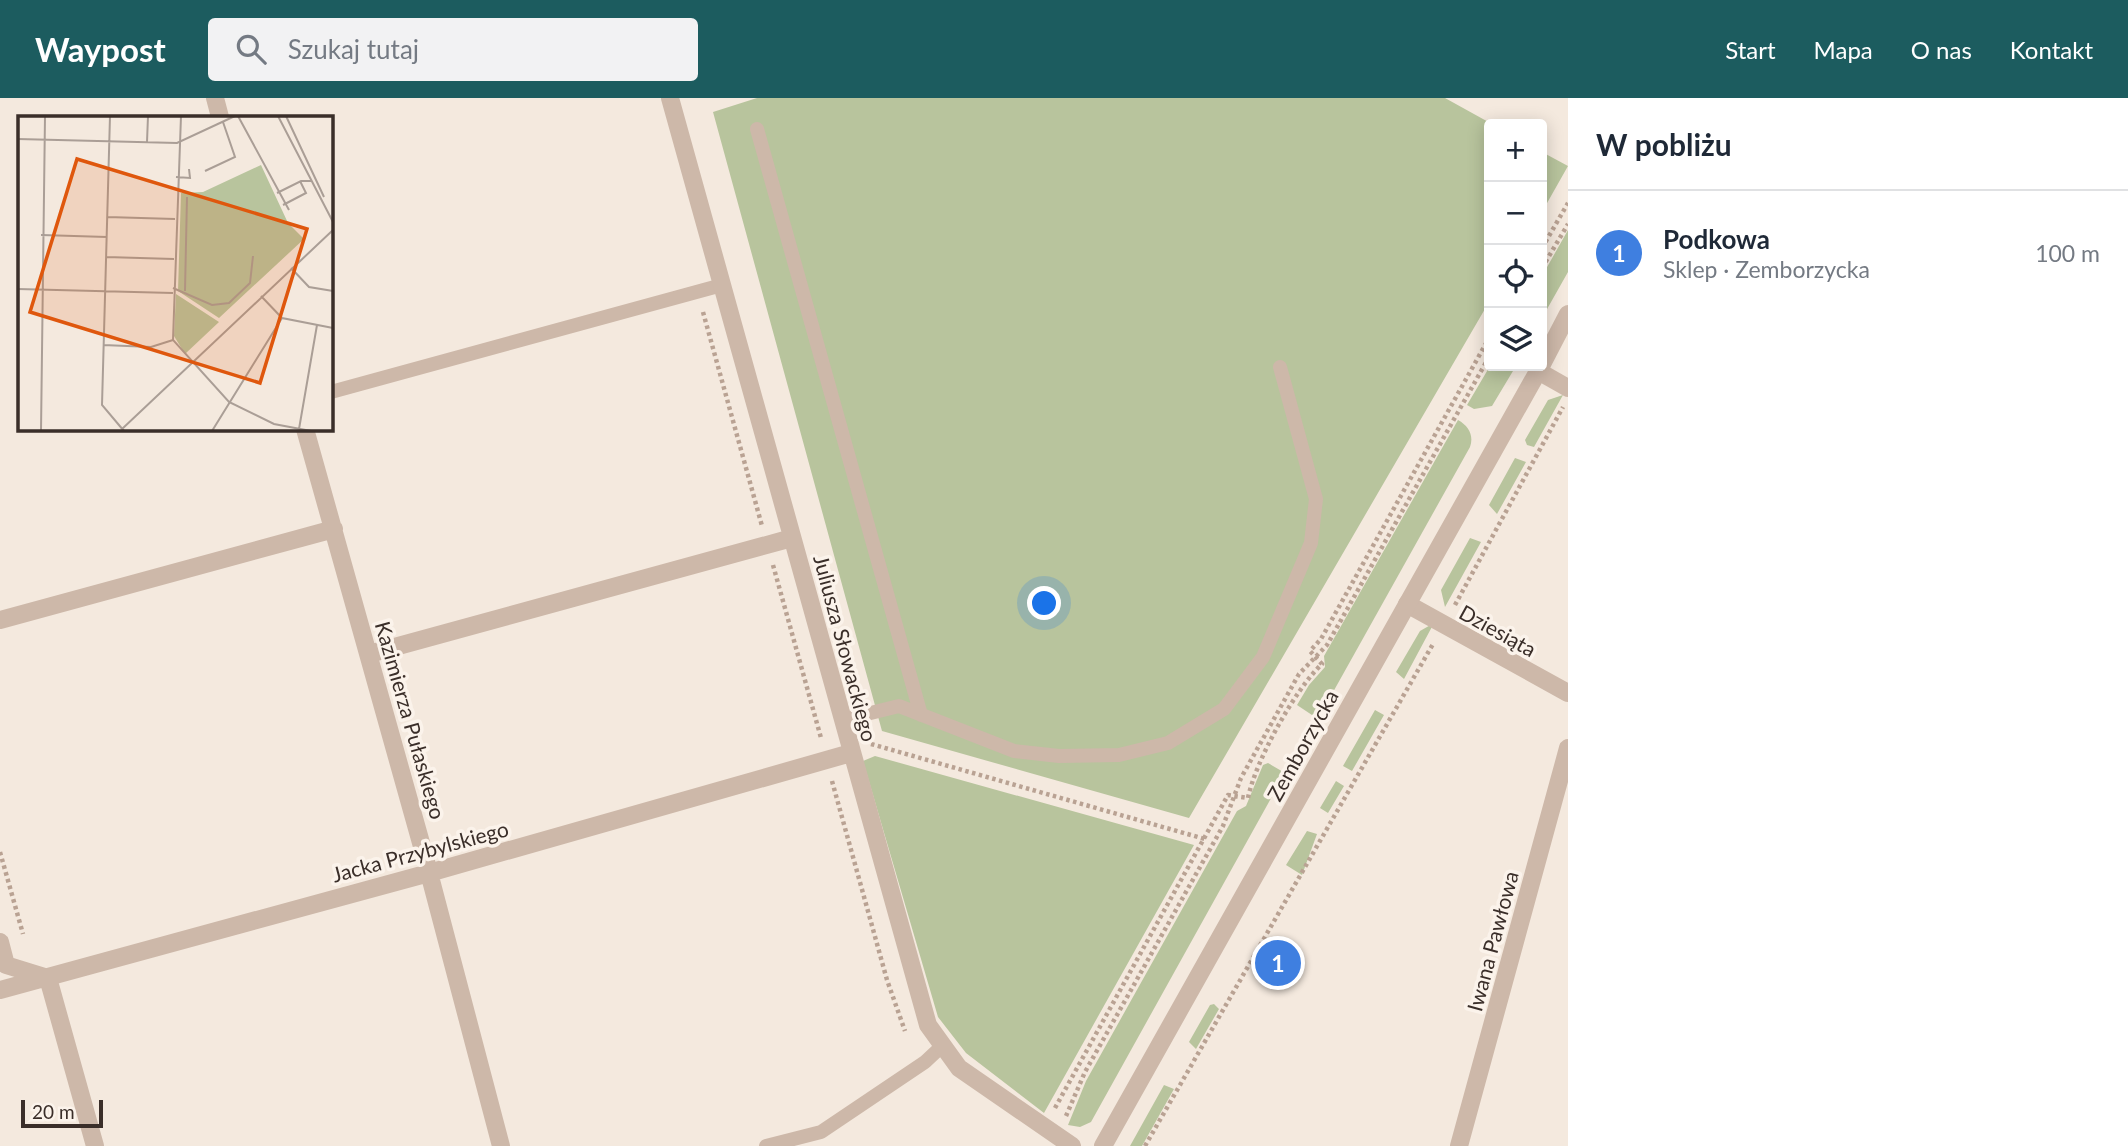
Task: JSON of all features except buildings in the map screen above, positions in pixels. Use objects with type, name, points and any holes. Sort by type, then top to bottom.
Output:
[{"type":"street","points":[[215,98],[220,116]]},
{"type":"street","name":"Juliusza Słowackiego","points":[[670,98],[916,993],[928,1025],[941,1048],[959,1068],[1064,1142]]},
{"type":"street","name":"Zemborzycka","points":[[1547,354],[1568,314]]},
{"type":"street","name":"Zemborzycka","points":[[1103,1146],[1538,371]]},
{"type":"street","points":[[1545,371],[1568,388]]},
{"type":"street","name":"Kazimierza Pułaskiego","points":[[305,430],[429,873],[501,1146]]},
{"type":"street","points":[[0,620],[334,529]]},
{"type":"street","points":[[369,654],[792,538]]},
{"type":"street","name":"Dziesiąta","points":[[1407,604],[1568,693]]},
{"type":"street","name":"Iwana Pawłowa","points":[[1459,1146],[1568,748]]},
{"type":"street","name":"Jacka Przybylskiego","points":[[0,990],[429,873],[851,753]]},
{"type":"street","points":[[0,942],[6,965],[48,978],[95,1146]]},
{"type":"lane","points":[[757,129],[921,715]]},
{"type":"lane","points":[[332,392],[722,285]]},
{"type":"lane","points":[[842,720],[899,706],[1014,751],[1059,756],[1119,755],[1168,743],[1224,709],[1263,657],[1311,543],[1317,499],[1280,367]]},
{"type":"lane","points":[[766,1146],[821,1132],[925,1062],[941,1048]]},
{"type":"path","points":[[1544,245],[1568,203]]},
{"type":"path","points":[[1547,260],[1568,224]]},
{"type":"path","points":[[698,292],[833,783]]},
{"type":"path","points":[[1050,1118],[1228,795],[1248,798],[1251,779],[1305,680],[1322,664],[1310,651],[1321,639],[1484,347]]},
{"type":"path","points":[[1064,1142],[1085,1072],[1223,826],[1241,778],[1299,674],[1327,645],[1484,366]]},
{"type":"path","points":[[1453,609],[1568,397]]},
{"type":"path","points":[[1146,1146],[1435,641],[1447,647]]},
{"type":"path","points":[[0,852],[26,946]]},
{"type":"green space","points":[[757,98],[1445,98],[1484,120],[1484,311],[1189,818],[882,731],[713,112]]},
{"type":"green space","points":[[1547,155],[1568,166],[1547,203]]},
{"type":"green space","points":[[1568,230],[1568,272],[1547,309],[1547,267]]},
{"type":"green space","points":[[1487,371],[1513,371],[1492,406],[1474,409],[1467,405]]},
{"type":"green space","points":[[1563,395],[1534,447],[1527,445],[1525,440],[1548,400]]},
{"type":"green space","points":[[1458,420],[1470,432],[1470,447],[1318,719],[1297,705],[1309,685],[1325,667],[1324,656]]},
{"type":"green space","points":[[1515,458],[1526,462],[1497,514],[1489,505]]},
{"type":"green space","points":[[1470,538],[1481,542],[1445,607],[1441,590]]},
{"type":"green space","points":[[1434,623],[1404,679],[1396,672],[1420,631]]},
{"type":"green space","points":[[1375,710],[1384,715],[1352,771],[1343,766]]},
{"type":"green space","points":[[875,756],[1194,845],[1044,1113],[966,1053],[938,1017],[863,761]]},
{"type":"green space","points":[[1268,763],[1285,773],[1091,1122],[1080,1127],[1068,1125],[1086,1081],[1237,811],[1246,806],[1263,765]]},
{"type":"green space","points":[[1336,781],[1344,786],[1328,813],[1320,808]]},
{"type":"green space","points":[[1307,831],[1317,834],[1302,875],[1286,865]]},
{"type":"green space","points":[[1214,1004],[1219,1009],[1196,1049],[1189,1042],[1210,1005]]},
{"type":"green space","points":[[1164,1085],[1174,1089],[1142,1146],[1130,1146]]},
{"type":"place","name":"Podkowa","points":[[1278,963]]}]
